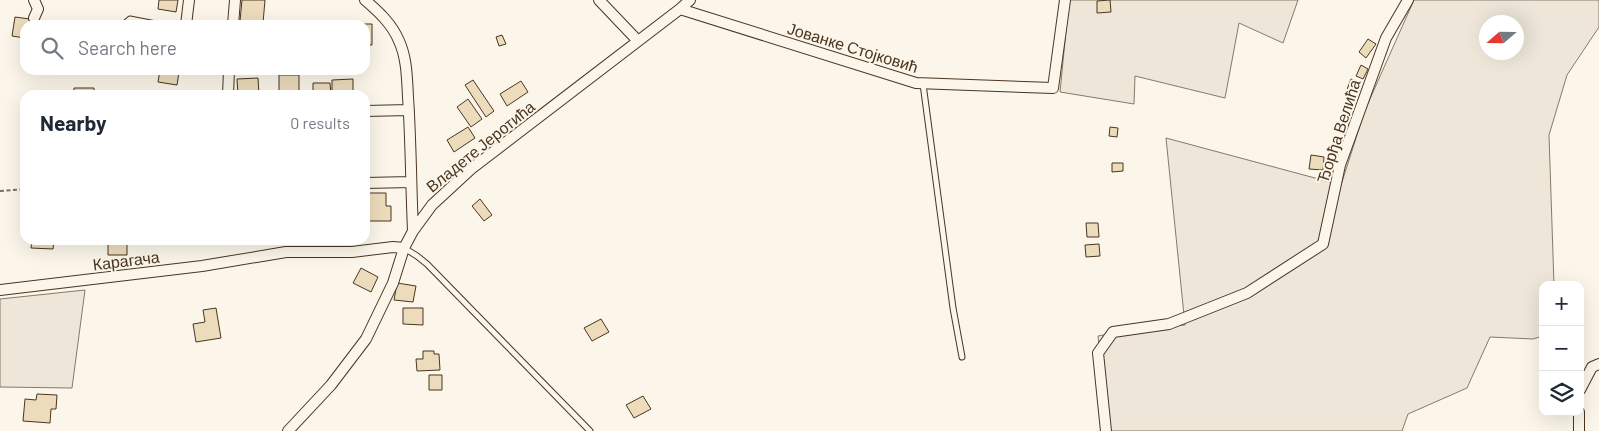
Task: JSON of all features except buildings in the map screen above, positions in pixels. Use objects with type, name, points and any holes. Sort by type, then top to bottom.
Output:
[{"type":"street","points":[[34,0],[38,9],[34,18]]},
{"type":"street","points":[[187,20],[189,0]]},
{"type":"street","points":[[233,20],[235,0]]},
{"type":"street","points":[[365,0],[380,13],[399,40],[406,67],[412,231]]},
{"type":"street","points":[[599,0],[638,41]]},
{"type":"street","name":"Владете Јеротића","points":[[288,431],[331,384],[366,339],[394,283],[404,248],[412,231],[432,205],[471,169],[680,10],[690,0]]},
{"type":"street","name":"Јованке Стојковић","points":[[680,10],[916,83],[1053,88],[1065,0]]},
{"type":"street","name":"Ђорђа Велића","points":[[1106,431],[1098,353],[1112,332],[1169,324],[1247,292],[1323,244],[1340,165],[1386,38],[1408,0]]},
{"type":"street","points":[[228,90],[229,75]]},
{"type":"street","points":[[370,111],[409,110]]},
{"type":"street","points":[[370,182],[411,182]]},
{"type":"street","name":"Карагача","points":[[0,290],[202,266],[286,252],[352,252],[392,247],[404,248]]},
{"type":"street","points":[[1584,382],[1592,367],[1599,364]]},
{"type":"street","points":[[1579,416],[1579,431]]},
{"type":"lane","points":[[923,83],[953,308],[962,358]]},
{"type":"lane","points":[[404,248],[427,264],[590,431]]},
{"type":"path","points":[[0,191],[20,189]]},
{"type":"shaded area","points":[[1069,0],[1298,0],[1283,43],[1239,23],[1225,98],[1135,76],[1134,104],[1060,92]]},
{"type":"shaded area","points":[[1414,0],[1599,0],[1599,27],[1567,75],[1549,135],[1554,281],[1539,281],[1539,337],[1533,339],[1490,337],[1467,388],[1408,414],[1402,431],[1107,431],[1098,336],[1134,329],[1185,325],[1166,138],[1341,185],[1365,110]]},
{"type":"shaded area","points":[[85,290],[72,388],[0,387],[0,299]]}]
